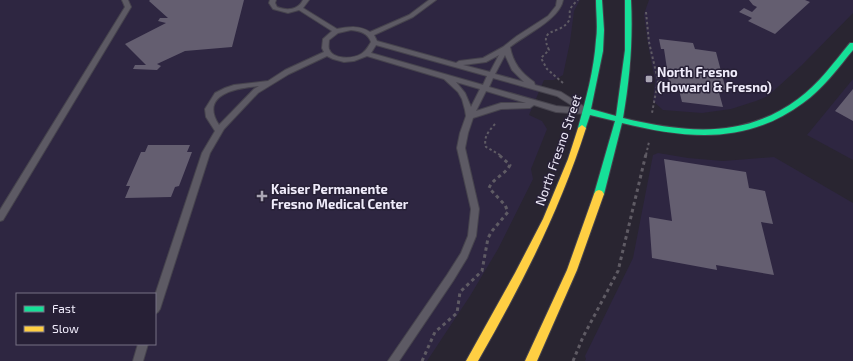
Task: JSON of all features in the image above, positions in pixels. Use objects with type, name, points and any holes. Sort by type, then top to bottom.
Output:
[{"type":"main road","name":"North Fresno Street","points":[[472,361],[507,301],[551,213],[569,168],[587,111],[596,68],[600,43],[599,0]]},
{"type":"main road","points":[[531,361],[551,321],[578,256],[601,191],[621,120],[630,49],[628,0]]},
{"type":"main road","points":[[587,111],[672,131],[695,134],[735,133],[766,123],[801,101],[853,45]]},
{"type":"lane","points":[[0,216],[128,7],[125,0]]},
{"type":"lane","points":[[273,0],[273,6],[278,10],[288,11],[299,8],[306,0]]},
{"type":"lane","points":[[370,34],[411,16],[433,0]]},
{"type":"lane","points":[[448,63],[466,64],[491,57],[550,17],[559,6],[560,0]]},
{"type":"lane","points":[[299,8],[336,31]]},
{"type":"lane","points":[[351,28],[365,31],[370,34],[374,42],[373,47],[367,54],[353,59],[338,59],[327,53],[325,48],[326,39],[336,31],[351,28]]},
{"type":"lane","points":[[374,42],[559,94],[587,111]]},
{"type":"lane","points":[[393,361],[464,256],[472,236],[476,209],[461,148],[470,116],[507,47]]},
{"type":"lane","points":[[507,47],[509,58],[515,70],[530,83],[547,91]]},
{"type":"lane","points":[[156,306],[206,153],[219,131],[239,107],[256,91],[268,83],[327,53]]},
{"type":"lane","points":[[367,54],[556,109],[587,111]]},
{"type":"lane","points":[[440,75],[462,91],[468,105],[470,116]]},
{"type":"lane","points":[[219,131],[210,117],[209,109],[218,94],[251,84],[268,83]]},
{"type":"lane","points":[[470,116],[501,106],[517,104],[542,105]]},
{"type":"lane","points":[[138,361],[143,345]]},
{"type":"path","points":[[563,83],[546,70],[543,66],[541,58],[549,50],[545,41],[546,37],[549,33],[566,24],[570,20],[571,8],[578,0]]},
{"type":"path","points":[[645,6],[649,42],[658,81],[655,103],[652,109]]},
{"type":"path","points":[[573,361],[583,337],[618,271],[648,147]]},
{"type":"shaded area","name":"Kaiser Permanente Fresno Medical Center","points":[[0,0],[580,0],[574,11],[570,42],[563,75],[554,80],[544,80],[529,115],[542,121],[547,129],[531,169],[533,179],[498,249],[470,296],[427,361],[0,361]]},
{"type":"shaded area","points":[[649,0],[853,0],[853,13],[802,65],[768,96],[731,109],[702,113],[663,110],[653,101],[655,80],[644,14]]},
{"type":"shaded area","points":[[853,79],[853,160],[807,135]]},
{"type":"shaded area","points":[[658,153],[688,158],[723,161],[774,157],[853,203],[853,361],[585,361],[585,356],[633,258],[653,155]]},
{"type":"building","points":[[244,0],[232,47],[185,51],[157,64],[161,66],[157,70],[133,69],[135,65],[146,65],[125,44],[166,23],[158,21],[160,18],[168,18],[149,1]]},
{"type":"building","points":[[749,0],[805,0],[810,2],[775,34],[748,21],[752,18],[739,12],[744,8],[752,12],[757,7]]},
{"type":"building","points":[[659,39],[693,43],[695,49],[716,52],[726,90],[718,89],[723,107],[682,102],[679,90],[670,89],[664,49],[661,49]]},
{"type":"building","points":[[853,89],[853,121],[835,111]]},
{"type":"building","points":[[148,145],[190,145],[187,152],[192,152],[179,186],[175,187],[171,197],[125,198],[130,186],[126,186],[141,152],[145,152]]},
{"type":"building","points":[[664,159],[746,172],[749,188],[765,191],[773,224],[761,222],[774,275],[716,265],[717,270],[652,258],[649,217],[672,221]]},
{"type":"traffic: fast","points":[[582,128],[593,85],[599,51],[599,0]]},
{"type":"traffic: fast","points":[[599,194],[613,147],[623,98],[628,50],[628,0]]},
{"type":"traffic: fast","points":[[587,111],[642,125],[697,133],[724,132],[750,127],[776,117],[801,101],[822,81],[853,45]]},
{"type":"traffic: slow","points":[[472,361],[519,277],[548,219],[572,159],[582,128]]},
{"type":"traffic: slow","points":[[531,361],[572,270],[599,194]]},
{"type":"place","name":"North Fresno (Howard & Fresno)","points":[[649,79]]},
{"type":"place","name":"Kaiser Permanente Fresno Medical Center","points":[[262,196]]}]
